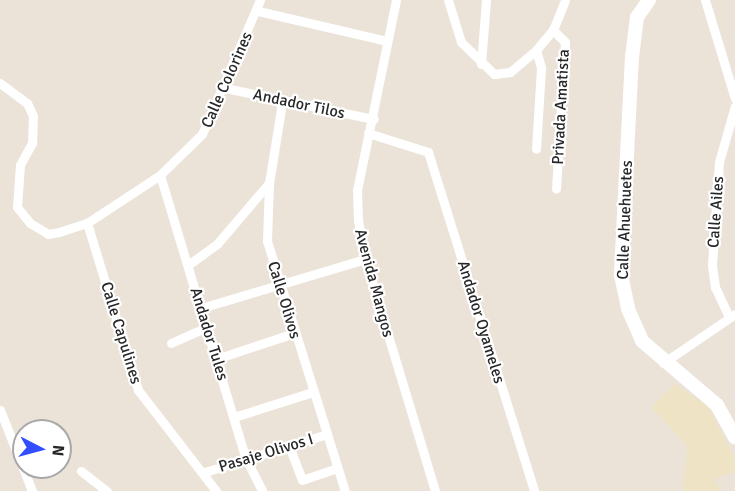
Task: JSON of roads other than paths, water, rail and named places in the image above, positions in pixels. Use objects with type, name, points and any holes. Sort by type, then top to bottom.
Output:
[{"type":"main road","points":[[637,17],[649,0]]},
{"type":"main road","name":"Calle Ahuehuetes","points":[[637,17],[621,275],[628,309],[642,341],[663,363],[717,405],[735,437]]},
{"type":"street","name":"Calle Colorines","points":[[0,82],[27,103],[33,116],[32,142],[20,165],[16,191],[17,207],[30,224],[48,234],[87,223],[160,176],[202,134],[225,88],[258,11],[260,0]]},
{"type":"street","name":"Avenida Mangos","points":[[396,0],[374,119],[368,133],[357,190],[365,259],[435,491]]},
{"type":"street","points":[[448,0],[461,42],[481,64],[494,74],[510,72],[536,50],[553,30],[565,0]]},
{"type":"street","points":[[481,64],[486,0]]},
{"type":"street","points":[[637,17],[639,0]]},
{"type":"street","points":[[705,0],[735,99]]},
{"type":"street","points":[[258,11],[387,41]]},
{"type":"street","name":"Privada Amatista","points":[[553,30],[565,42],[556,189]]},
{"type":"street","points":[[536,50],[541,68],[536,149]]},
{"type":"street","name":"Andador Tilos","points":[[225,88],[282,103],[374,119]]},
{"type":"street","name":"Calle Olivos","points":[[282,103],[269,183],[267,241],[345,491]]},
{"type":"street","name":"Calle Ailes","points":[[732,316],[715,287],[712,265],[719,162],[735,106]]},
{"type":"street","name":"Andador Oyameles","points":[[368,133],[428,152],[534,491]]},
{"type":"street","name":"Andador Tules","points":[[160,176],[246,459],[262,491]]},
{"type":"street","points":[[188,265],[217,244],[269,183]]},
{"type":"street","name":"Calle Capulines","points":[[87,223],[138,390],[205,472],[216,491]]},
{"type":"street","points":[[201,308],[365,259]]},
{"type":"street","points":[[663,363],[732,316]]},
{"type":"street","points":[[171,343],[207,327]]},
{"type":"street","points":[[216,359],[294,333]]},
{"type":"street","points":[[234,417],[313,392]]},
{"type":"street","points":[[0,410],[32,491]]},
{"type":"street","points":[[0,436],[9,430]]},
{"type":"street","name":"Pasaje Olivos I","points":[[205,472],[327,434]]},
{"type":"street","points":[[289,446],[302,480],[337,468]]},
{"type":"street","points":[[81,471],[106,491]]}]
